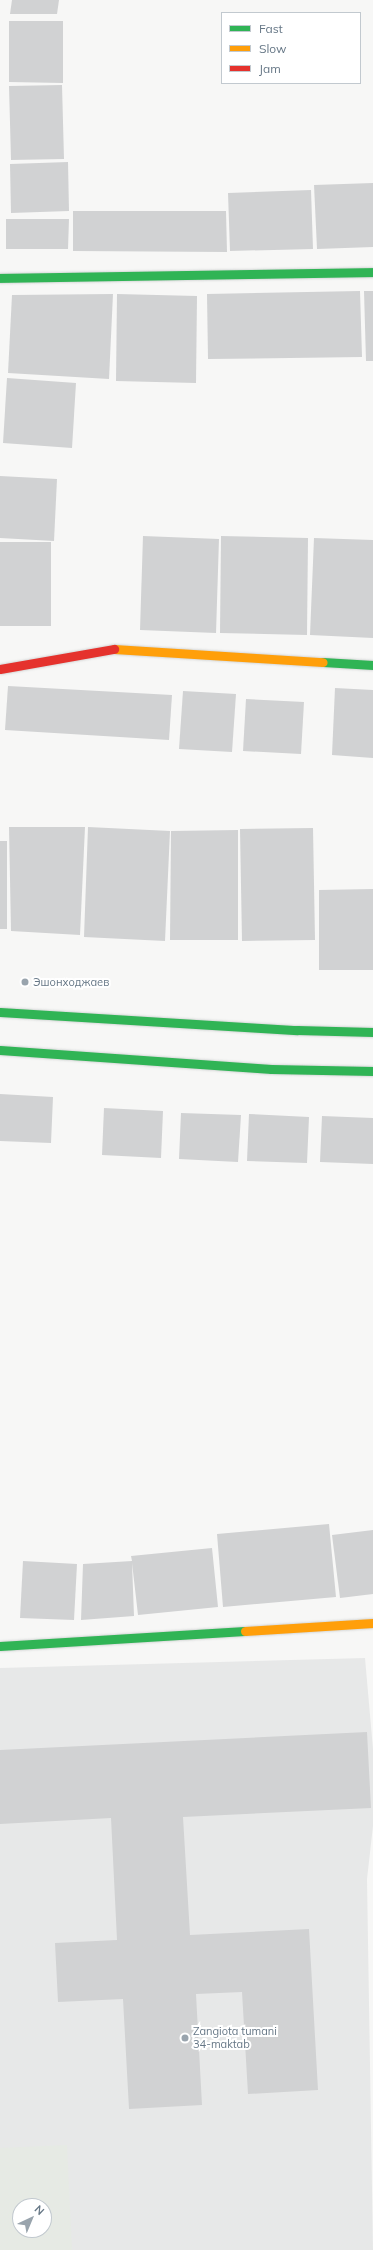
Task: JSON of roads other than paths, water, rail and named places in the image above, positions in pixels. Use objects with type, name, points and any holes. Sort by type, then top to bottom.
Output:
[{"type":"street","points":[[0,278],[373,272]]},
{"type":"street","points":[[0,668],[117,648],[373,665]]},
{"type":"street","points":[[0,1012],[281,1029],[373,1032]]},
{"type":"street","points":[[0,1050],[263,1069],[373,1071]]},
{"type":"street","points":[[0,1646],[373,1623]]},
{"type":"place","name":"Эшонходжаев","points":[[25,982]]},
{"type":"place","name":"Zangiota tumani 34-maktab","points":[[185,2038]]}]
